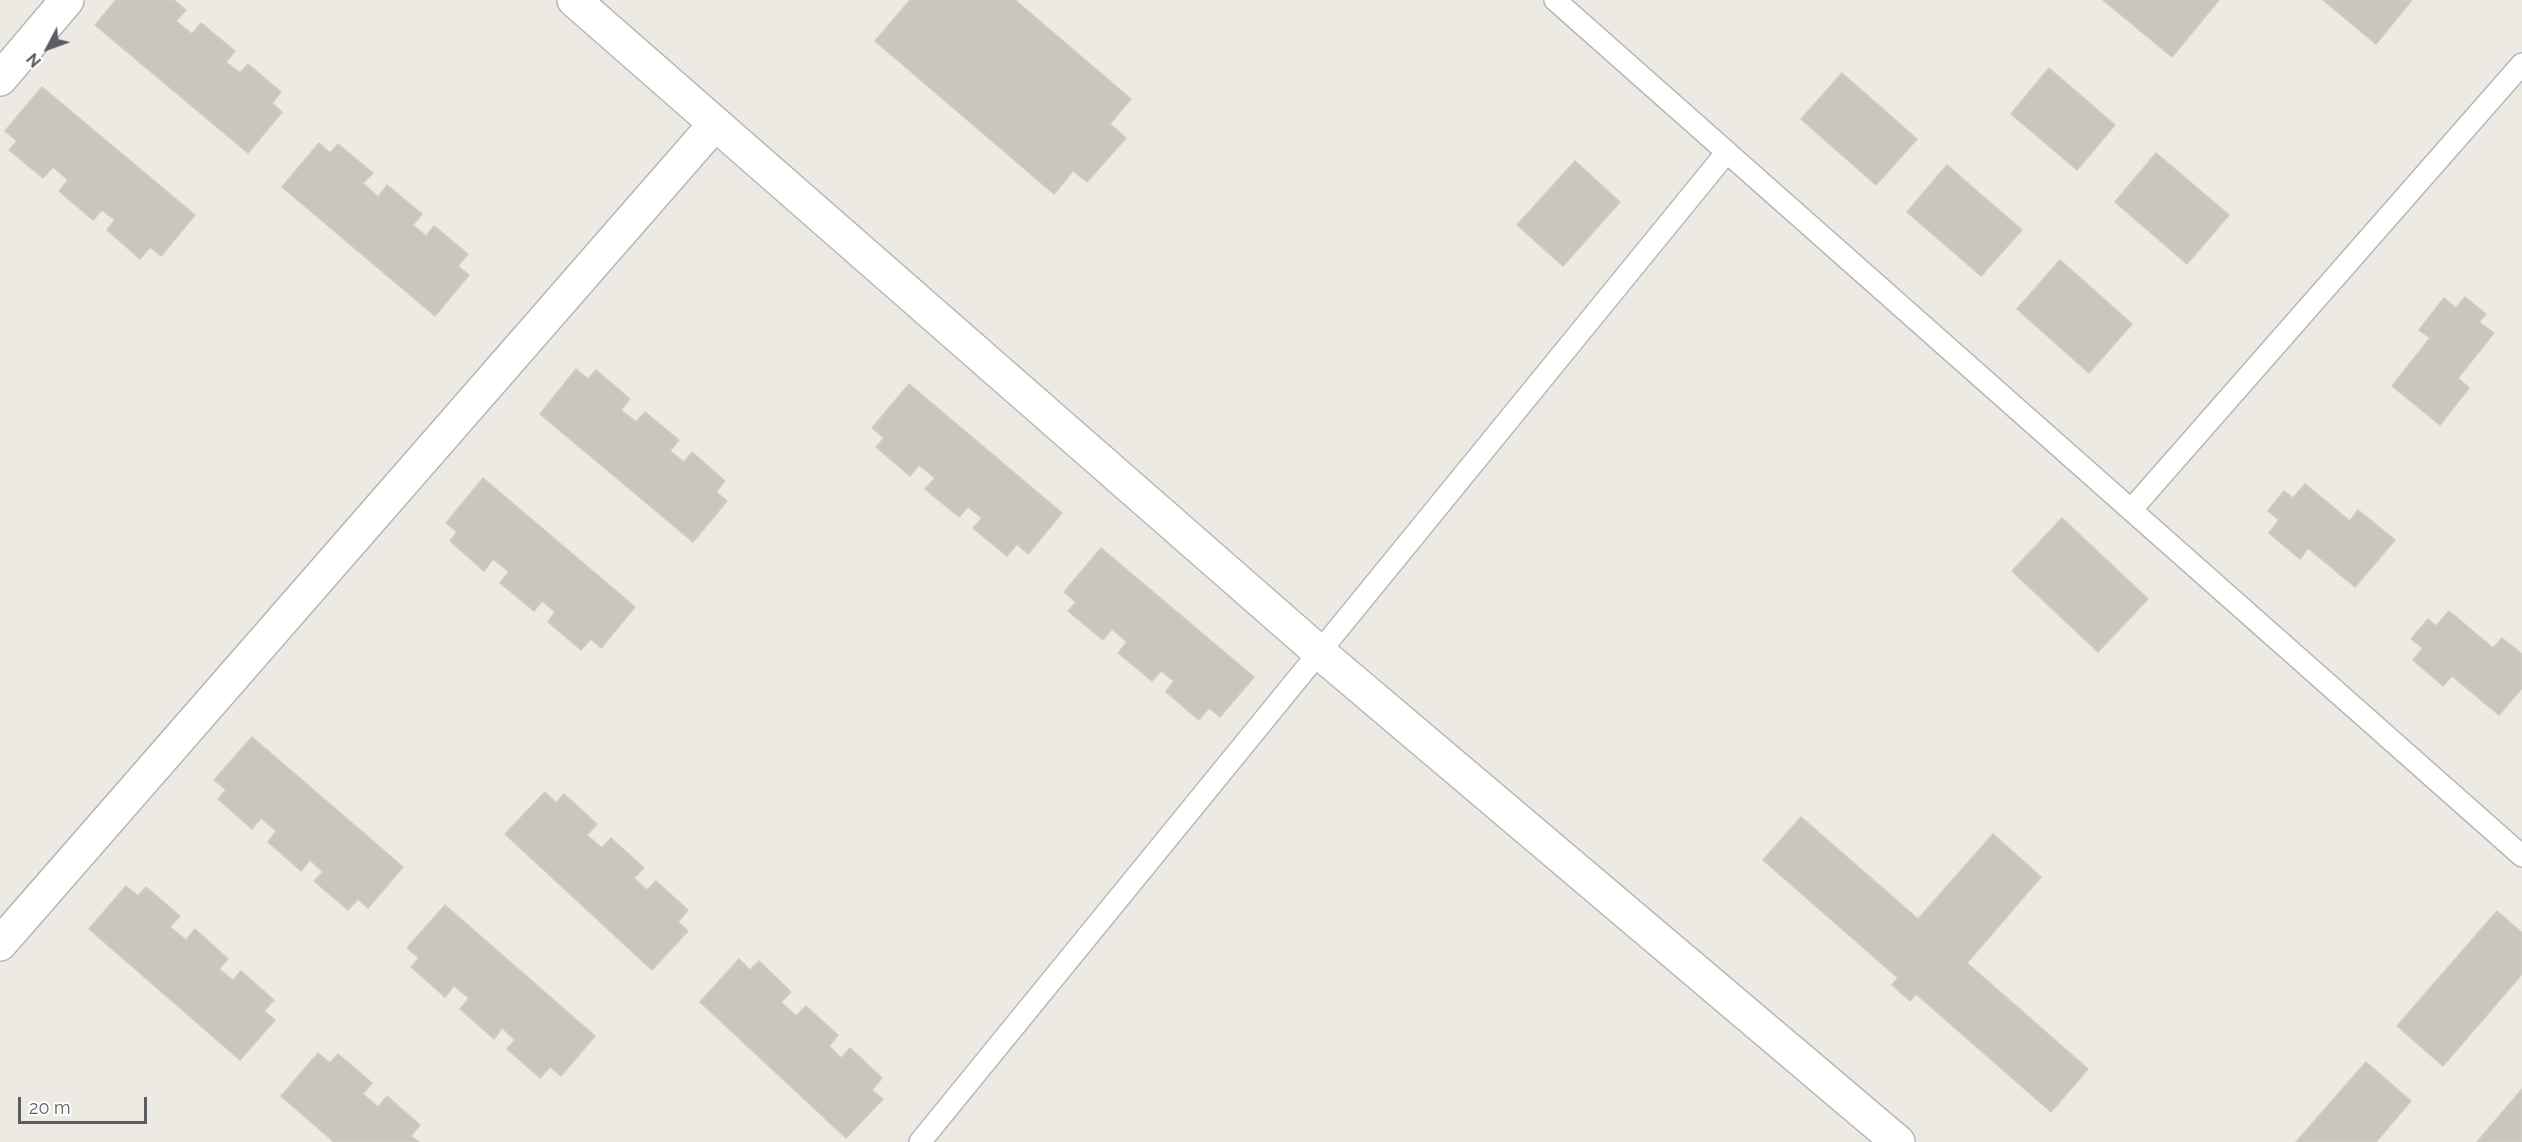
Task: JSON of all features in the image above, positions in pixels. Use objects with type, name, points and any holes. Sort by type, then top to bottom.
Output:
[{"type":"street","points":[[0,79],[67,0]]},
{"type":"street","points":[[574,0],[1319,652],[1898,1142]]},
{"type":"street","points":[[0,944],[715,124]]},
{"type":"lane","points":[[1555,0],[2522,856]]},
{"type":"lane","points":[[2132,510],[2522,64]]},
{"type":"lane","points":[[920,1142],[1727,152]]},
{"type":"building","points":[[116,0],[174,0],[186,10],[176,21],[192,34],[201,23],[235,51],[226,62],[240,73],[248,64],[281,92],[272,103],[282,112],[248,153],[95,25]]},
{"type":"building","points":[[910,0],[1015,0],[1131,99],[1110,124],[1126,138],[1087,182],[1073,171],[1054,194],[875,41]]},
{"type":"building","points":[[2103,0],[2219,0],[2172,57]]},
{"type":"building","points":[[2323,0],[2412,0],[2376,44]]},
{"type":"building","points":[[2049,68],[2115,125],[2077,170],[2011,114]]},
{"type":"building","points":[[1842,73],[1917,139],[1876,185],[1801,119]]},
{"type":"building","points":[[42,87],[195,215],[161,256],[150,247],[140,259],[107,230],[115,220],[102,210],[93,220],[59,191],[68,180],[53,167],[43,178],[9,150],[17,141],[5,131]]},
{"type":"building","points":[[319,143],[330,153],[338,144],[373,173],[363,183],[378,197],[387,185],[422,214],[413,225],[426,236],[434,226],[468,254],[458,266],[469,275],[435,316],[282,187]]},
{"type":"building","points":[[2156,153],[2229,215],[2187,264],[2115,202]]},
{"type":"building","points":[[1575,161],[1620,202],[1563,266],[1517,225]]},
{"type":"building","points":[[1947,165],[2022,230],[1981,276],[1907,212]]},
{"type":"building","points":[[2060,260],[2132,324],[2089,373],[2017,309]]},
{"type":"building","points":[[2465,297],[2486,314],[2479,322],[2494,333],[2458,378],[2469,388],[2440,425],[2392,386],[2430,338],[2419,330],[2444,298],[2456,308]]},
{"type":"building","points":[[576,369],[588,379],[596,370],[630,399],[621,410],[636,422],[645,412],[679,440],[670,451],[684,462],[692,452],[725,481],[716,492],[727,501],[693,542],[540,414]]},
{"type":"building","points":[[909,384],[1062,513],[1028,554],[1017,544],[1007,556],[973,528],[982,518],[968,507],[959,517],[925,489],[935,478],[919,465],[910,476],[876,447],[884,438],[872,428]]},
{"type":"building","points":[[483,478],[635,607],[601,648],[591,639],[581,650],[548,622],[555,612],[542,601],[534,611],[500,583],[509,572],[493,559],[484,571],[450,541],[457,532],[446,523]]},
{"type":"building","points":[[2305,484],[2350,521],[2358,510],[2395,540],[2355,587],[2308,548],[2300,559],[2269,533],[2279,520],[2268,511],[2284,491],[2293,498]]},
{"type":"building","points":[[2062,518],[2148,599],[2098,652],[2012,571]]},
{"type":"building","points":[[1101,548],[1254,677],[1220,717],[1209,708],[1199,720],[1166,692],[1174,681],[1161,671],[1152,681],[1118,653],[1127,642],[1112,629],[1103,640],[1068,611],[1076,602],[1064,592]]},
{"type":"building","points":[[2449,611],[2493,648],[2502,638],[2522,654],[2522,688],[2499,715],[2452,676],[2443,686],[2413,660],[2423,648],[2411,639],[2428,619],[2436,626]]},
{"type":"building","points":[[252,737],[403,867],[368,908],[358,899],[348,910],[314,881],[323,872],[310,860],[301,871],[268,842],[276,831],[261,818],[252,829],[218,799],[226,790],[214,780]]},
{"type":"building","points":[[545,792],[556,803],[564,794],[597,824],[587,835],[602,848],[611,838],[644,868],[634,878],[647,890],[656,881],[688,910],[678,922],[688,931],[652,970],[505,834]]},
{"type":"building","points":[[1801,817],[1918,919],[1993,834],[2041,877],[1967,963],[2088,1069],[2051,1112],[1916,994],[1910,1001],[1892,985],[1898,978],[1763,860]]},
{"type":"building","points":[[126,886],[138,896],[146,887],[180,916],[170,927],[186,940],[195,929],[228,959],[219,969],[233,980],[241,971],[274,1000],[264,1011],[275,1020],[240,1060],[89,929]]},
{"type":"building","points":[[445,905],[595,1036],[561,1076],[550,1067],[540,1078],[507,1049],[515,1040],[502,1028],[494,1039],[460,1009],[469,998],[454,986],[445,997],[411,967],[419,958],[407,948]]},
{"type":"building","points":[[2497,911],[2522,933],[2522,974],[2443,1066],[2397,1026]]},
{"type":"building","points":[[739,959],[750,970],[759,961],[791,992],[781,1002],[796,1016],[806,1006],[838,1035],[829,1046],[841,1058],[850,1048],[882,1078],[872,1090],[883,1099],[846,1138],[700,1002]]},
{"type":"building","points":[[318,1053],[330,1063],[338,1054],[372,1083],[363,1094],[378,1107],[387,1096],[420,1125],[411,1136],[419,1142],[334,1142],[281,1096]]},
{"type":"building","points":[[2366,1062],[2411,1101],[2376,1142],[2296,1142]]},
{"type":"building","points":[[2522,1089],[2522,1142],[2477,1142]]}]
